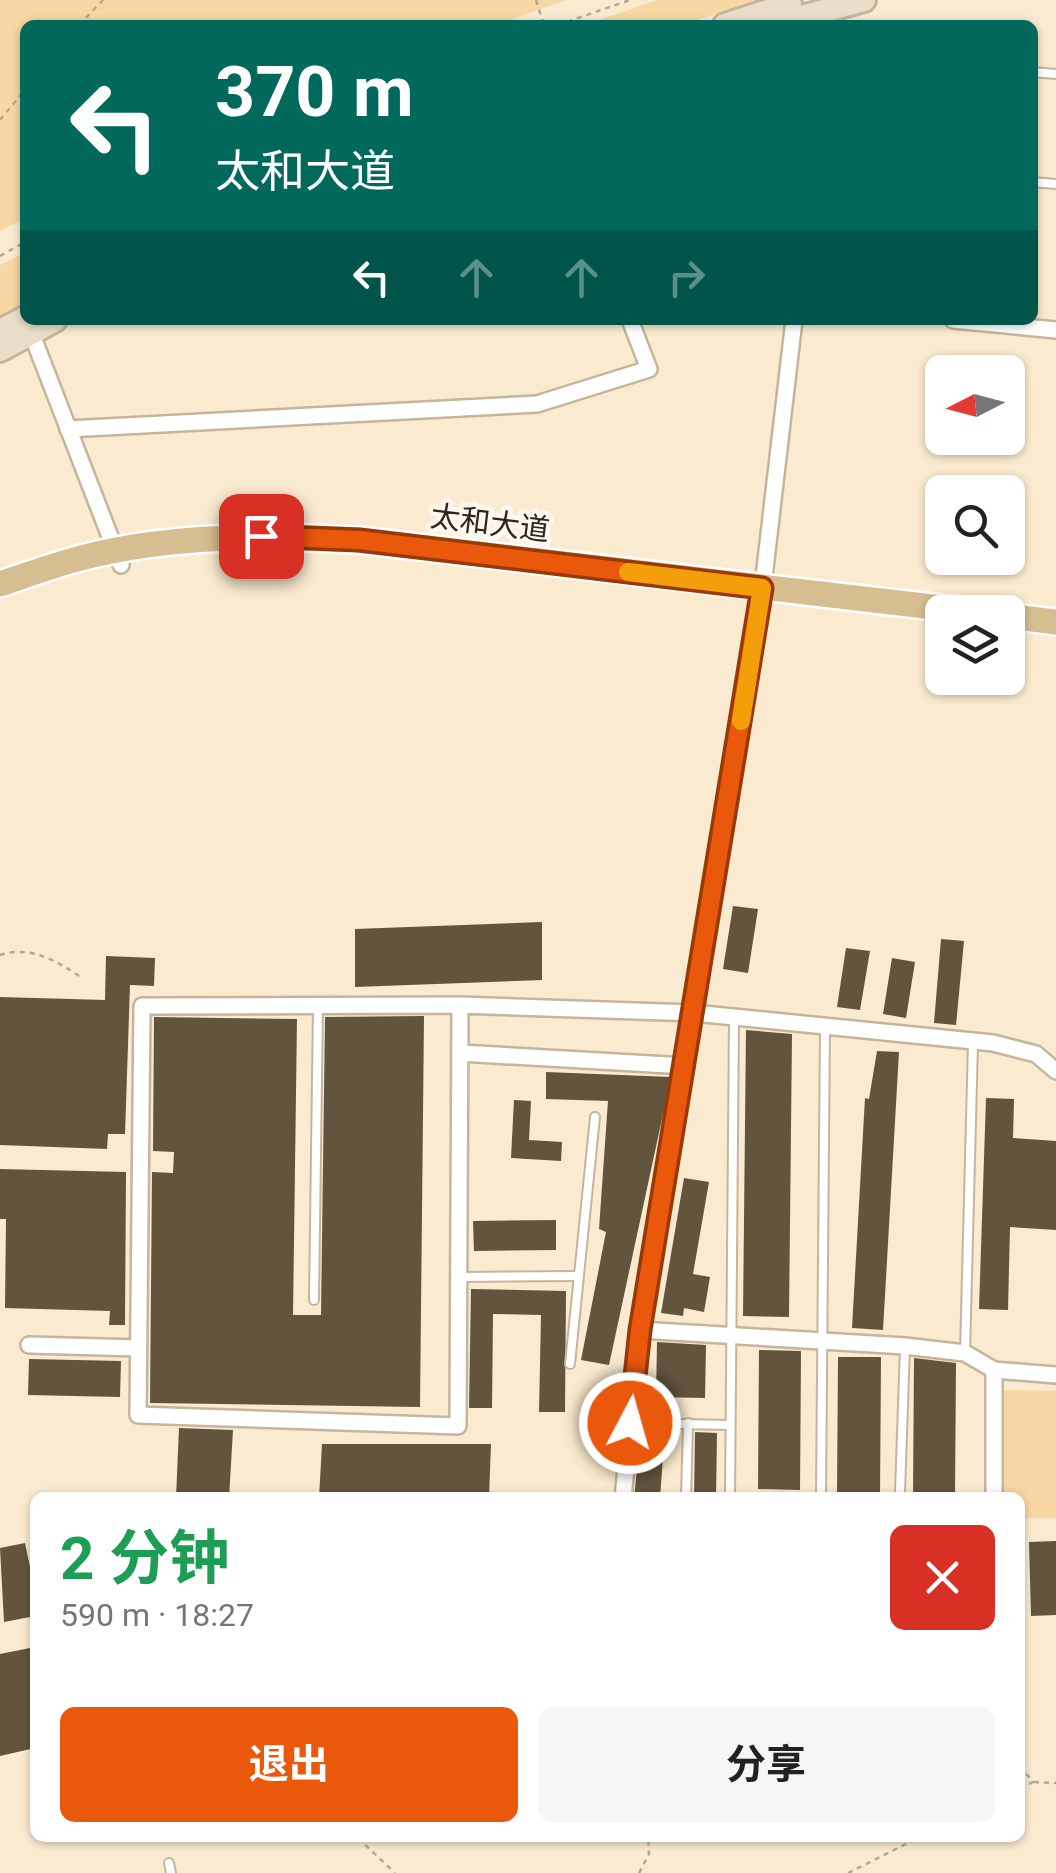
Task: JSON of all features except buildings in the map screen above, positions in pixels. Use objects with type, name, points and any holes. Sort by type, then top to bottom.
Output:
[{"type":"main road","name":"太和大道","points":[[0,601],[176,542],[261,536],[359,540],[925,621]]},
{"type":"main road","name":"太和大道","points":[[0,584],[84,557],[119,558]]},
{"type":"main road","name":"太和大道","points":[[761,595],[925,608]]},
{"type":"main road","points":[[1025,618],[1056,622]]},
{"type":"main road","points":[[1025,633],[1056,636]]},
{"type":"street","points":[[740,20],[802,0]]},
{"type":"street","points":[[793,20],[864,0]]},
{"type":"street","points":[[0,350],[26,325]]},
{"type":"street","points":[[27,325],[119,558]]},
{"type":"street","points":[[68,429],[537,404],[649,369],[632,325]]},
{"type":"street","points":[[624,1492],[640,1330],[761,595],[793,325]]},
{"type":"street","points":[[1011,325],[1056,330]]},
{"type":"street","points":[[460,1005],[458,1426],[138,1415],[142,1006],[460,1005],[694,1013],[973,1041],[1036,1054],[1056,1071]]},
{"type":"street","points":[[460,1053],[686,1066]]},
{"type":"street","points":[[640,1330],[904,1346],[966,1354],[994,1370],[1056,1374]]},
{"type":"street","points":[[29,1345],[138,1348]]},
{"type":"street","points":[[994,1370],[994,1492]]},
{"type":"lane","points":[[314,1300],[318,1006]]},
{"type":"lane","points":[[730,1492],[734,1017]]},
{"type":"lane","points":[[821,1492],[825,1026]]},
{"type":"lane","points":[[966,1354],[973,1041]]},
{"type":"lane","points":[[570,1364],[594,1117]]},
{"type":"lane","points":[[459,1277],[578,1276]]},
{"type":"lane","points":[[900,1492],[904,1346]]},
{"type":"lane","points":[[630,1423],[730,1426]]},
{"type":"lane","points":[[686,1492],[688,1423]]},
{"type":"path","points":[[96,2],[103,0]]},
{"type":"path","points":[[572,20],[630,0]]},
{"type":"path","points":[[0,120],[20,96]]},
{"type":"path","points":[[0,955],[14,951],[51,958],[82,978]]},
{"type":"path","points":[[1025,1773],[1032,1782]]},
{"type":"path","points":[[1025,1786],[1056,1783]]},
{"type":"path","points":[[362,1842],[395,1873]]},
{"type":"path","points":[[639,1873],[649,1854],[648,1842]]},
{"type":"path","points":[[848,1873],[910,1842]]},
{"type":"shaded area","points":[[0,0],[566,0],[509,20],[20,20],[20,221],[0,231]]},
{"type":"shaded area","points":[[657,0],[759,0],[697,20],[599,20]]},
{"type":"shaded area","points":[[20,255],[20,306],[0,316],[0,265]]},
{"type":"shaded area","points":[[1004,1390],[1056,1391],[1056,1518],[1025,1518],[1025,1492],[1003,1492]]},
{"type":"slow traffic","points":[[628,572],[762,588],[741,721]]},
{"type":"route","points":[[261,536],[359,540],[762,588],[640,1330],[630,1423]]}]
